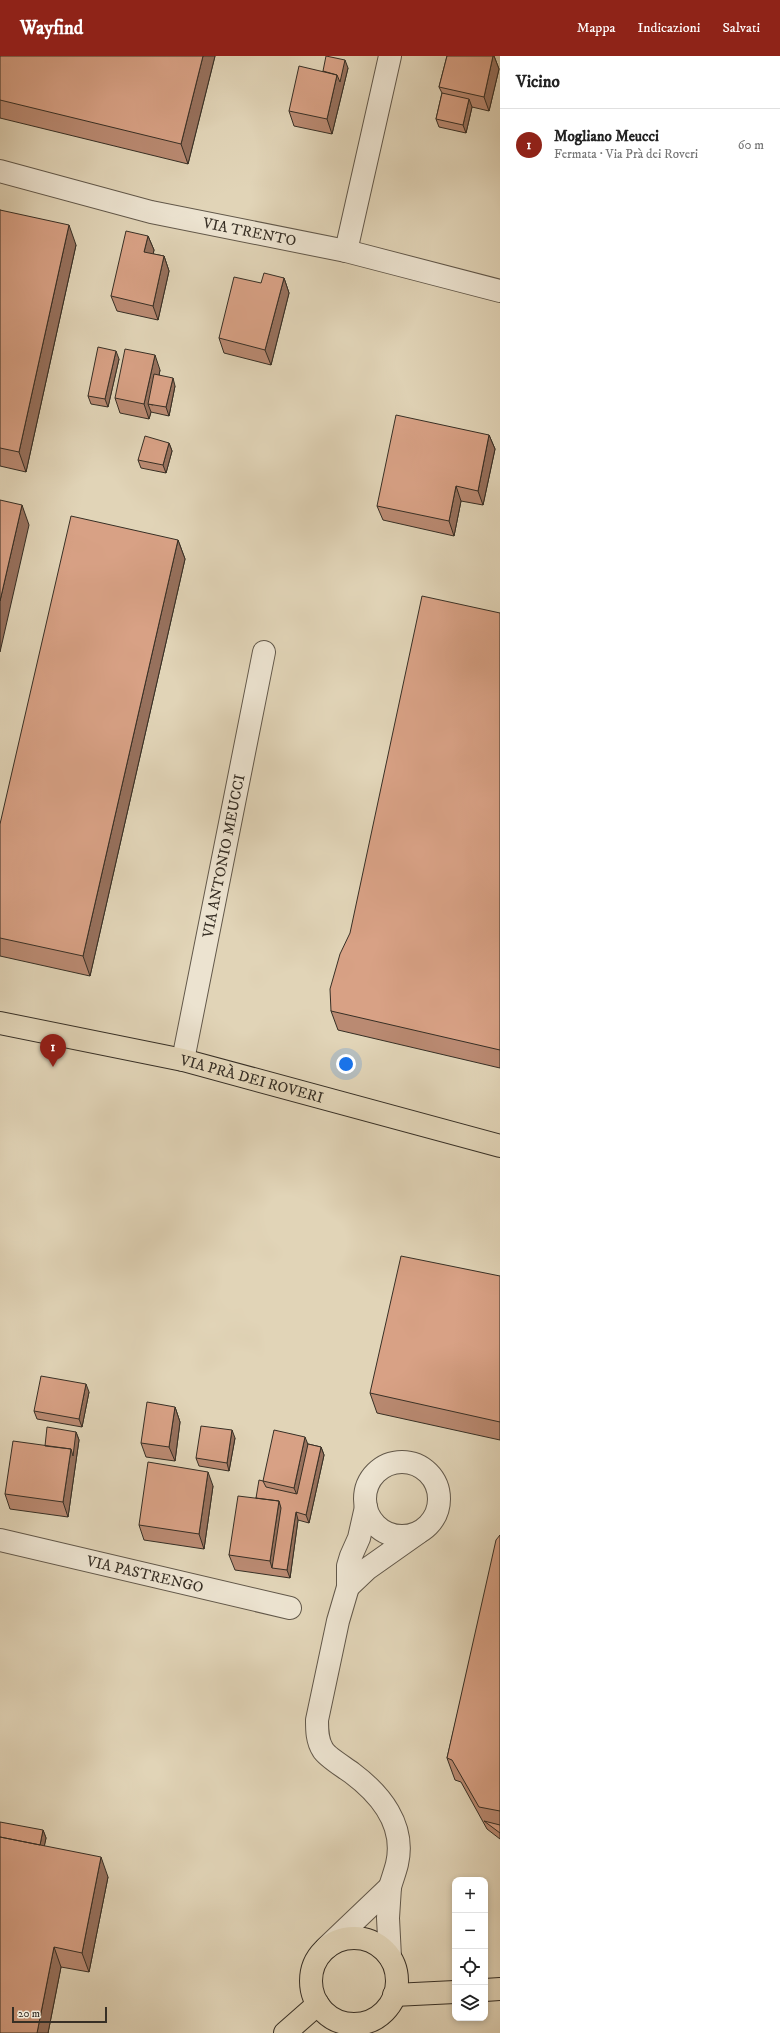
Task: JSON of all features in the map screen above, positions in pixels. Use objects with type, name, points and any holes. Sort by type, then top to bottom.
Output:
[{"type":"main road","name":"VIA PRÀ DEI ROVERI","points":[[0,1023],[183,1060],[500,1146]]},
{"type":"main road","points":[[357,1938],[371,1941],[382,1948],[390,1958],[396,1970],[397,1982],[394,1995],[388,2007],[378,2017],[366,2023],[352,2024],[339,2021],[327,2014],[318,2004],[312,1992],[310,1978],[314,1965],[326,1948],[344,1939],[357,1938]]},
{"type":"main road","points":[[488,1990],[500,1989]]},
{"type":"main road","points":[[394,1995],[452,1992]]},
{"type":"main road","points":[[285,2033],[318,2004]]},
{"type":"street","points":[[346,251],[390,56]]},
{"type":"street","name":"VIA TRENTO","points":[[0,171],[151,212],[346,251],[500,291]]},
{"type":"street","name":"VIA ANTONIO MEUCCI","points":[[183,1060],[264,652]]},
{"type":"street","points":[[348,1587],[367,1569],[419,1532],[428,1525],[436,1514],[438,1502],[437,1489],[432,1478],[417,1466],[400,1462],[379,1470],[371,1479],[366,1490],[367,1513],[373,1523],[382,1531],[394,1536],[419,1532]]},
{"type":"street","points":[[366,1507],[359,1538],[348,1566],[348,1587],[338,1621],[320,1705],[317,1720],[317,1735],[323,1751],[369,1786],[385,1804],[394,1820],[398,1840],[398,1863],[390,1887],[388,1918],[390,1958]]},
{"type":"street","name":"VIA PASTRENGO","points":[[0,1540],[290,1608]]},
{"type":"street","points":[[326,1948],[390,1887]]},
{"type":"building","points":[[0,56],[203,56],[181,144],[0,100]]},
{"type":"building","points":[[326,56],[345,60],[340,82],[337,75],[323,71]]},
{"type":"building","points":[[447,56],[493,56],[484,97],[439,87]]},
{"type":"building","points":[[299,66],[337,75],[327,119],[289,111]]},
{"type":"building","points":[[442,93],[469,99],[463,125],[436,119]]},
{"type":"building","points":[[0,210],[69,225],[19,452],[0,448]]},
{"type":"building","points":[[126,231],[148,236],[144,252],[164,256],[153,306],[111,296]]},
{"type":"building","points":[[264,273],[284,278],[265,350],[219,338],[234,277],[261,283]]},
{"type":"building","points":[[98,347],[116,351],[105,399],[88,396]]},
{"type":"building","points":[[125,349],[155,355],[144,404],[115,398]]},
{"type":"building","points":[[154,374],[173,378],[166,407],[148,404]]},
{"type":"building","points":[[396,415],[489,435],[478,491],[456,486],[449,521],[377,506]]},
{"type":"building","points":[[145,436],[169,443],[163,465],[138,460]]},
{"type":"building","points":[[0,500],[22,505],[0,601]]},
{"type":"building","points":[[71,516],[178,540],[83,956],[0,938],[0,824]]},
{"type":"building","points":[[422,596],[500,613],[500,1050],[331,1011],[330,989],[340,954],[350,933]]},
{"type":"building","points":[[401,1256],[500,1276],[500,1422],[370,1393]]},
{"type":"building","points":[[41,1376],[86,1384],[79,1419],[34,1411]]},
{"type":"building","points":[[147,1402],[175,1407],[169,1447],[141,1443]]},
{"type":"building","points":[[201,1426],[232,1430],[227,1463],[196,1458]]},
{"type":"building","points":[[47,1427],[76,1432],[73,1456],[71,1449],[45,1446]]},
{"type":"building","points":[[274,1430],[305,1437],[294,1488],[263,1481]]},
{"type":"building","points":[[13,1441],[71,1449],[63,1502],[5,1494]]},
{"type":"building","points":[[308,1444],[321,1447],[306,1515],[296,1512],[287,1570],[272,1568],[281,1508],[279,1501],[256,1498],[259,1480],[263,1481],[266,1487],[297,1494]]},
{"type":"building","points":[[148,1462],[208,1472],[199,1534],[139,1525]]},
{"type":"building","points":[[238,1496],[279,1501],[270,1561],[229,1555]]},
{"type":"building","points":[[500,1535],[500,1811],[479,1807],[452,1760],[447,1758],[496,1540]]},
{"type":"building","points":[[484,1821],[500,1825],[500,1833]]},
{"type":"building","points":[[0,1822],[43,1830],[40,1845],[0,1837]]},
{"type":"building","points":[[0,1837],[101,1857],[82,1953],[54,1947],[37,2033],[0,2033]]},
{"type":"place","name":"Mogliano Meucci","points":[[53,1067]]}]
